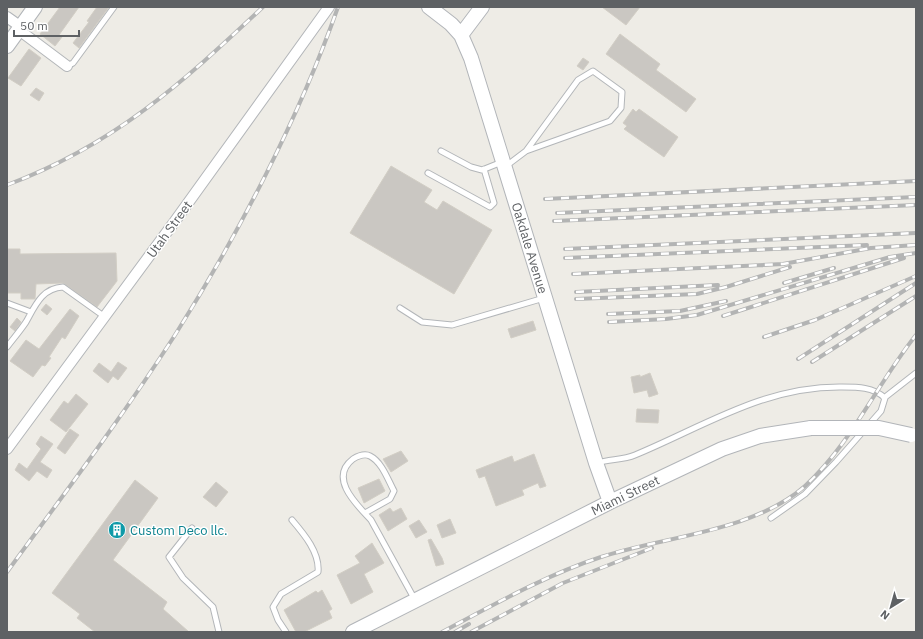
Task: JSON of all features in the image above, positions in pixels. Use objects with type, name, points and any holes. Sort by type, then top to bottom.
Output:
[{"type":"street","points":[[7,46],[35,7]]},
{"type":"street","name":"Utah Street","points":[[7,449],[105,317],[329,7]]},
{"type":"street","name":"Oakdale Avenue","points":[[429,7],[451,24],[461,35],[471,58],[596,463],[610,502]]},
{"type":"street","points":[[461,35],[482,7]]},
{"type":"street","points":[[7,17],[66,66]]},
{"type":"street","name":"Miami Street","points":[[353,632],[610,502],[722,449],[760,436],[811,428],[879,428],[914,435]]},
{"type":"lane","points":[[66,66],[73,63],[114,7]]},
{"type":"lane","points":[[441,151],[470,167],[484,169],[504,164],[526,151],[610,121],[621,108],[622,92],[593,71],[578,80],[526,151]]},
{"type":"lane","points":[[428,173],[490,207],[494,203],[484,169]]},
{"type":"lane","points":[[7,347],[45,293],[51,289],[63,287],[105,317]]},
{"type":"lane","points":[[400,308],[422,322],[452,325],[545,298]]},
{"type":"lane","points":[[7,303],[31,312]]},
{"type":"lane","points":[[771,518],[805,494],[836,462],[881,411],[884,398],[916,373]]},
{"type":"lane","points":[[596,463],[634,455],[754,401],[790,392],[817,387],[864,388],[876,392],[884,398]]},
{"type":"lane","points":[[365,514],[390,499],[394,492],[379,463],[369,455],[358,455],[348,463],[343,474],[344,485],[348,495],[365,514],[371,520],[415,601]]},
{"type":"lane","points":[[286,632],[278,620],[273,607],[282,594],[318,572],[319,563],[303,533],[292,520]]},
{"type":"lane","points":[[192,528],[169,557],[183,578],[213,607],[219,632]]},
{"type":"building","points":[[60,7],[79,7],[59,35],[62,37],[55,46],[40,34]]},
{"type":"building","points":[[97,7],[109,7],[79,48],[73,43],[89,22],[87,21]]},
{"type":"building","points":[[602,7],[640,7],[626,25]]},
{"type":"building","points":[[620,34],[660,64],[656,70],[696,99],[686,112],[606,54]]},
{"type":"building","points":[[29,49],[41,58],[21,86],[8,78]]},
{"type":"building","points":[[583,58],[589,62],[583,70],[577,66]]},
{"type":"building","points":[[36,88],[44,93],[39,101],[30,95]]},
{"type":"building","points":[[633,109],[636,112],[639,109],[678,137],[664,157],[624,129],[627,126],[623,123]]},
{"type":"building","points":[[391,166],[432,190],[424,202],[437,210],[443,201],[492,230],[454,294],[350,233]]},
{"type":"building","points":[[7,249],[20,249],[20,254],[116,253],[117,281],[97,307],[63,283],[36,284],[35,299],[21,299],[21,293],[7,293]]},
{"type":"building","points":[[46,304],[52,309],[47,315],[41,310]]},
{"type":"building","points":[[70,309],[79,316],[65,339],[62,337],[45,366],[42,365],[33,377],[10,361],[26,340],[39,349]]},
{"type":"building","points":[[17,318],[21,322],[15,331],[10,327]]},
{"type":"building","points":[[533,321],[536,330],[511,338],[508,329]]},
{"type":"building","points":[[118,362],[127,368],[118,380],[113,376],[108,383],[93,371],[99,363],[111,372]]},
{"type":"building","points":[[650,373],[658,394],[649,397],[647,390],[634,393],[631,377],[640,375],[640,377]]},
{"type":"building","points":[[76,394],[88,404],[66,432],[50,420],[64,401],[68,404]]},
{"type":"building","points":[[637,409],[659,410],[658,423],[636,422]]},
{"type":"building","points":[[70,429],[79,435],[65,454],[57,448]]},
{"type":"building","points":[[41,436],[53,444],[40,462],[52,470],[47,478],[37,471],[29,481],[15,470],[19,463],[27,469],[41,449],[36,444]]},
{"type":"building","points":[[401,451],[408,461],[391,472],[383,459]]},
{"type":"building","points":[[534,454],[546,486],[540,488],[538,483],[522,490],[524,495],[496,506],[485,476],[479,478],[476,470],[512,456],[514,462]]},
{"type":"building","points":[[379,479],[385,491],[364,503],[358,488]]},
{"type":"building","name":"Custom Deco llc.","points":[[135,480],[158,498],[113,560],[167,602],[163,609],[189,632],[95,632],[77,618],[80,614],[52,593]]},
{"type":"building","points":[[216,482],[228,492],[216,507],[203,497]]},
{"type":"building","points":[[390,508],[393,512],[401,508],[407,519],[388,531],[379,515]]},
{"type":"building","points":[[450,519],[456,533],[442,538],[437,525]]},
{"type":"building","points":[[419,520],[427,532],[416,538],[409,526]]},
{"type":"building","points":[[431,539],[444,564],[436,566],[428,540]]},
{"type":"building","points":[[372,543],[384,563],[364,574],[373,592],[351,604],[337,575],[360,563],[355,556]]},
{"type":"building","points":[[322,590],[332,609],[329,611],[332,618],[304,632],[296,632],[284,610],[316,591],[318,593]]},
{"type":"railway","points":[[7,185],[45,169],[81,151],[144,110],[203,62],[263,7]]},
{"type":"railway","points":[[7,572],[135,395],[175,335],[222,257],[266,175],[286,133],[305,91],[338,7]]},
{"type":"railway","points":[[545,199],[916,181]]},
{"type":"railway","points":[[557,213],[916,197]]},
{"type":"railway","points":[[554,221],[916,205]]},
{"type":"railway","points":[[565,249],[916,233]]},
{"type":"railway","points":[[565,258],[867,245]]},
{"type":"railway","points":[[573,274],[783,264],[871,248],[916,245]]},
{"type":"railway","points":[[609,322],[666,319],[697,315],[890,257],[916,253]]},
{"type":"railway","points":[[723,316],[904,258]]},
{"type":"railway","points":[[576,299],[697,294],[726,287],[790,267]]},
{"type":"railway","points":[[784,283],[834,268]]},
{"type":"railway","points":[[764,337],[815,320],[916,276]]},
{"type":"railway","points":[[798,359],[916,283]]},
{"type":"railway","points":[[576,292],[718,285]]},
{"type":"railway","points":[[812,362],[916,296]]},
{"type":"railway","points":[[608,314],[680,311],[726,301]]},
{"type":"railway","points":[[442,632],[520,591],[580,564],[626,550],[708,531],[734,523],[760,514],[784,501],[805,486],[836,452],[916,335]]},
{"type":"railway","points":[[471,632],[563,583],[652,548]]},
{"type":"railway","points":[[455,632],[469,624]]},
{"type":"place","name":"Custom Deco llc.","points":[[117,530]]}]
